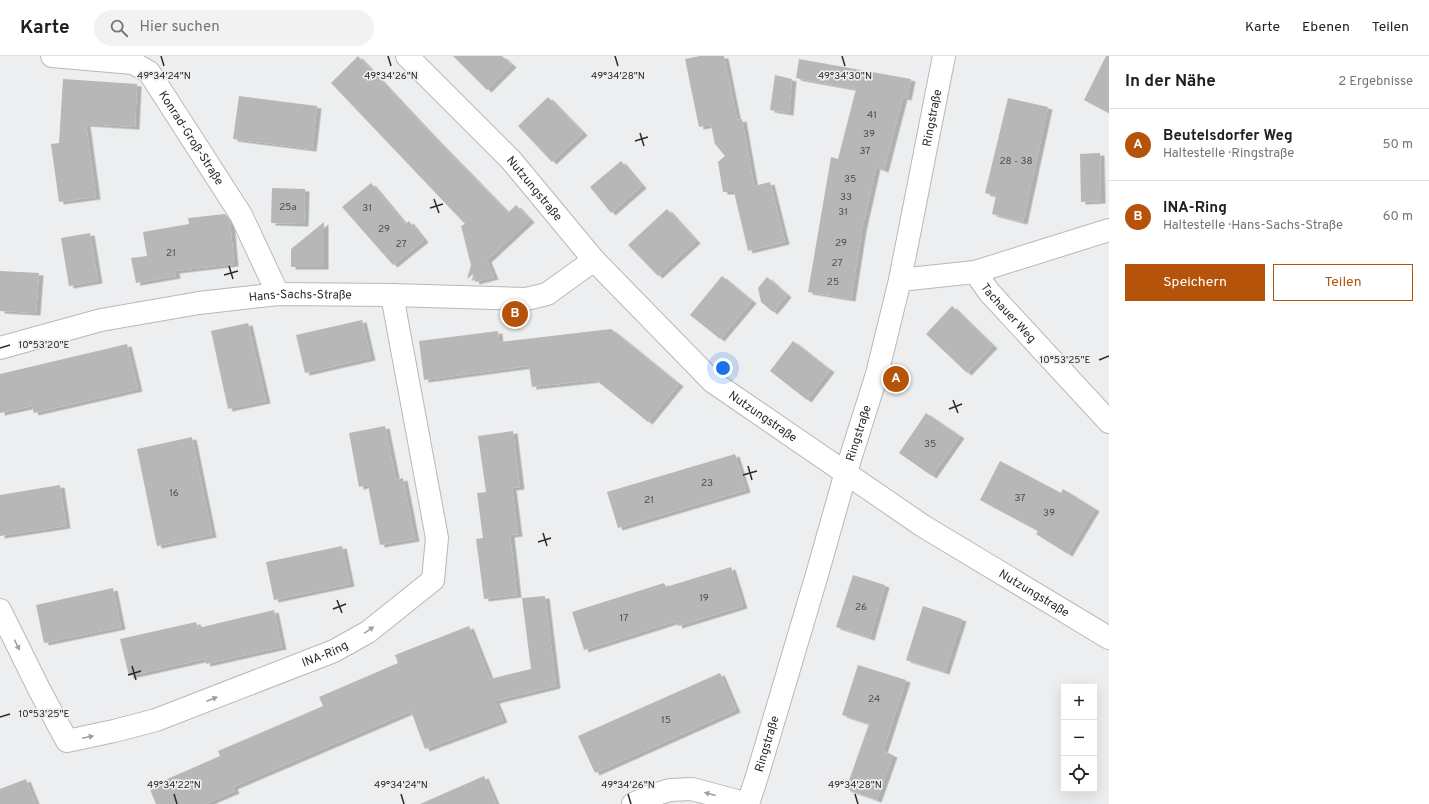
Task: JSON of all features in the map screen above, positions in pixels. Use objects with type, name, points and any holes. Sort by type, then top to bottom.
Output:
[{"type":"street","name":"Konrad-Groß-Straße","points":[[52,56],[133,63],[149,72],[241,216],[278,294]]},
{"type":"street","name":"Nutzungstraße","points":[[407,56],[511,160],[594,260],[713,382],[923,526],[1109,638]]},
{"type":"street","name":"Ringstraße","points":[[748,804],[816,578],[846,472],[877,374],[900,280],[944,56]]},
{"type":"street","name":"Tachauer Weg","points":[[900,280],[975,272],[1109,230]]},
{"type":"street","name":"Hans-Sachs-Straße","points":[[0,348],[101,320],[199,303],[278,294],[392,295],[526,299],[547,294],[594,260]]},
{"type":"street","name":"Tachauer Weg","points":[[975,272],[989,292],[1109,422]]},
{"type":"street","name":"INA-Ring","points":[[0,610],[40,691],[67,741],[156,720],[334,651],[368,632],[433,580],[437,538],[392,295]]},
{"type":"street","points":[[633,804],[650,796],[670,790],[692,789],[748,804]]},
{"type":"building","points":[[358,56],[508,213],[516,205],[530,220],[487,260],[494,277],[475,282],[473,274],[467,279],[471,265],[461,226],[465,224],[331,83]]},
{"type":"building","points":[[453,56],[502,56],[512,65],[487,90]]},
{"type":"building","points":[[700,56],[724,56],[737,120],[742,119],[754,186],[770,182],[785,242],[748,251],[734,192],[723,192],[718,162],[725,156],[715,144],[711,125],[699,127],[685,59]]},
{"type":"building","points":[[1106,56],[1109,56],[1109,113],[1084,100]]},
{"type":"building","points":[[799,59],[911,79],[907,98],[903,97],[884,170],[876,167],[862,229],[851,299],[808,292],[831,157],[838,159],[856,89],[796,78]]},
{"type":"building","points":[[775,75],[792,79],[789,113],[770,110]]},
{"type":"building","points":[[63,79],[137,84],[135,127],[86,124],[96,197],[59,202],[51,144],[59,143]]},
{"type":"building","points":[[239,96],[317,106],[312,149],[233,139]]},
{"type":"building","points":[[548,97],[583,133],[552,162],[518,126]]},
{"type":"building","points":[[1008,98],[1048,107],[1023,222],[992,214],[996,196],[985,193]]},
{"type":"building","points":[[1100,153],[1101,201],[1081,202],[1080,154]]},
{"type":"building","points":[[621,161],[642,186],[611,213],[590,187]]},
{"type":"building","points":[[371,183],[405,224],[409,221],[424,240],[393,265],[342,207]]},
{"type":"building","points":[[272,188],[305,189],[304,224],[271,223]]},
{"type":"building","points":[[667,209],[696,241],[658,276],[628,245]]},
{"type":"building","points":[[225,214],[230,220],[234,264],[175,271],[176,276],[136,283],[131,258],[147,256],[143,232],[189,224],[188,218]]},
{"type":"building","points":[[324,222],[324,267],[291,267],[291,249]]},
{"type":"building","points":[[90,233],[98,281],[69,286],[61,238]]},
{"type":"building","points":[[0,271],[39,273],[36,313],[0,311]]},
{"type":"building","points":[[722,276],[752,301],[720,339],[690,315]]},
{"type":"building","points":[[767,277],[787,295],[773,312],[761,302],[758,288]]},
{"type":"building","points":[[952,306],[993,346],[967,373],[926,334]]},
{"type":"building","points":[[362,320],[371,358],[305,373],[296,335]]},
{"type":"building","points":[[248,323],[266,401],[228,409],[211,331]]},
{"type":"building","points":[[611,329],[679,384],[648,422],[596,380],[532,387],[529,366],[424,380],[419,341],[498,331],[499,342]]},
{"type":"building","points":[[793,341],[830,370],[807,400],[770,371]]},
{"type":"building","points":[[127,344],[138,389],[34,413],[32,406],[0,413],[0,374]]},
{"type":"building","points":[[926,413],[960,436],[932,476],[899,453]]},
{"type":"building","points":[[385,426],[396,480],[403,478],[415,539],[380,545],[368,485],[359,487],[349,433]]},
{"type":"building","points":[[513,431],[520,487],[512,488],[518,534],[510,535],[517,595],[484,599],[476,539],[483,538],[477,493],[486,492],[478,436]]},
{"type":"building","points":[[192,437],[212,535],[157,546],[137,449]]},
{"type":"building","points":[[735,454],[746,490],[618,528],[607,492]]},
{"type":"building","points":[[1000,461],[1061,493],[1063,489],[1095,509],[1068,554],[1036,534],[1038,531],[980,500]]},
{"type":"building","points":[[60,485],[66,526],[0,536],[0,495]]},
{"type":"building","points":[[342,546],[350,584],[274,600],[266,562]]},
{"type":"building","points":[[731,567],[743,606],[678,626],[676,621],[584,650],[572,612],[664,583],[666,587]]},
{"type":"building","points":[[853,575],[885,585],[870,638],[836,627]]},
{"type":"building","points":[[113,588],[121,627],[44,643],[36,605]]},
{"type":"building","points":[[545,596],[556,686],[495,701],[503,720],[425,749],[411,711],[233,787],[235,791],[205,804],[156,804],[149,787],[220,756],[218,751],[323,706],[319,697],[398,663],[395,655],[469,626],[490,679],[531,669],[522,598]]},
{"type":"building","points":[[923,606],[962,619],[945,672],[906,660]]},
{"type":"building","points":[[274,610],[282,647],[206,664],[205,659],[129,676],[120,639],[196,622],[198,628]]},
{"type":"building","points":[[858,665],[906,680],[883,751],[893,755],[877,800],[846,789],[869,724],[842,715]]},
{"type":"building","points":[[720,673],[736,710],[595,773],[578,736]]},
{"type":"building","points":[[484,776],[496,804],[420,804]]},
{"type":"building","points":[[26,779],[36,804],[0,804],[0,789]]},
{"type":"place","name":"INA-Ring","points":[[515,314]]},
{"type":"place","name":"Beutelsdorfer Weg","points":[[896,379]]}]
